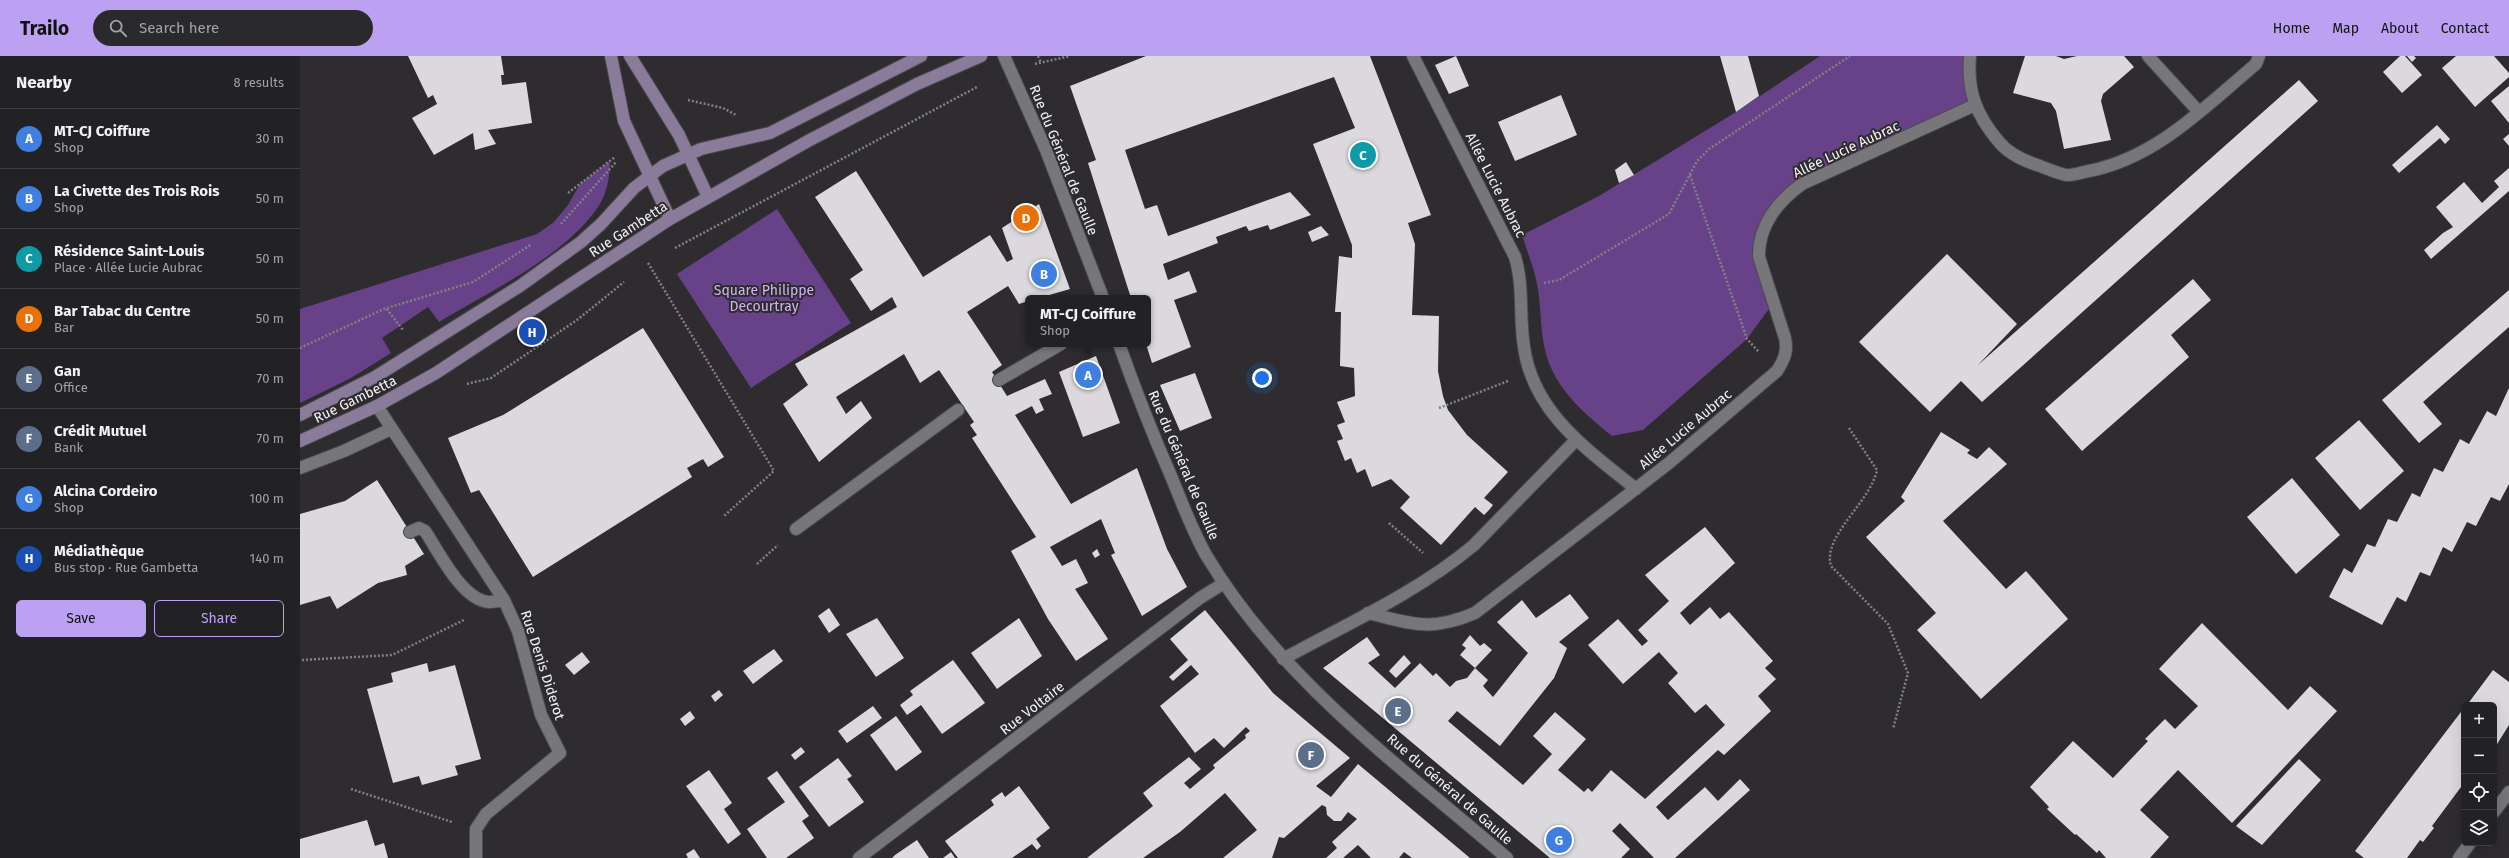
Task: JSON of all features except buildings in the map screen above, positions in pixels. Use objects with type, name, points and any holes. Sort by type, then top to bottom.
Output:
[{"type":"main road","points":[[611,56],[620,107],[633,144],[670,219]]},
{"type":"main road","points":[[630,56],[666,114],[687,153],[708,198]]},
{"type":"main road","name":"Rue Gambetta","points":[[300,415],[375,377],[520,286],[582,242],[648,176],[687,153],[770,133],[921,56]]},
{"type":"main road","name":"Rue Gambetta","points":[[300,441],[377,406],[436,373],[670,219],[808,141],[918,84],[980,56]]},
{"type":"street","name":"Rue du Général de Gaulle","points":[[1004,56],[1046,150],[1102,295]]},
{"type":"street","name":"Allée Lucie Aubrac","points":[[1413,56],[1509,241],[1519,271],[1523,346],[1530,373],[1542,400],[1576,440],[1636,489]]},
{"type":"street","points":[[1970,56],[1968,78],[1975,105],[1988,130],[2006,151],[2032,164],[2067,175],[2105,168],[2137,155],[2176,131],[2256,64],[2259,56]]},
{"type":"street","points":[[2148,56],[2199,112]]},
{"type":"street","name":"Allée Lucie Aubrac","points":[[1368,613],[1428,626],[1442,625],[1475,613],[1636,489],[1777,371],[1784,359],[1787,348],[1774,302],[1762,272],[1759,244],[1766,226],[1779,204],[1789,193],[1802,184],[1975,105]]},
{"type":"street","points":[[999,380],[1056,347]]},
{"type":"street","name":"Rue du Général de Gaulle","points":[[1120,347],[1146,418],[1193,530],[1224,583],[1254,625],[1283,659],[1325,701],[1507,858]]},
{"type":"street","name":"Rue Denis Diderot","points":[[377,406],[504,600],[518,631],[541,715],[560,753],[486,814],[476,829]]},
{"type":"street","points":[[796,529],[958,410]]},
{"type":"street","points":[[300,468],[344,451],[391,429]]},
{"type":"street","points":[[1283,659],[1368,613],[1442,570],[1474,545],[1576,440]]},
{"type":"street","points":[[410,532],[419,528],[425,531],[462,588],[472,596],[488,602],[504,600]]},
{"type":"street","name":"Rue Voltaire","points":[[859,858],[1194,603],[1224,583]]},
{"type":"street","points":[[2496,810],[2509,792]]},
{"type":"street","points":[[476,829],[476,858]]},
{"type":"street","points":[[2459,858],[2468,846]]},
{"type":"path","points":[[1038,56],[1041,63]]},
{"type":"path","points":[[669,252],[942,108],[1011,69],[1070,56]]},
{"type":"path","points":[[1521,288],[1559,280],[1669,214],[1697,162],[1709,149],[1850,56]]},
{"type":"path","points":[[666,114],[680,99],[723,108],[735,114],[735,142]]},
{"type":"path","points":[[568,193],[633,144]]},
{"type":"path","points":[[556,229],[633,144]]},
{"type":"path","points":[[1690,174],[1747,339],[1777,371]]},
{"type":"path","points":[[386,308],[473,282],[538,240]]},
{"type":"path","points":[[655,259],[648,262],[774,471],[724,516]]},
{"type":"path","points":[[1439,408],[1530,373]]},
{"type":"path","points":[[1849,428],[1877,470],[1874,484],[1832,542],[1828,556],[1831,566],[1888,624],[1908,673],[1893,729]]},
{"type":"path","points":[[1389,523],[1442,570]]},
{"type":"path","points":[[302,660],[392,655],[504,600]]},
{"type":"path","points":[[352,789],[476,829]]},
{"type":"green space","points":[[1820,56],[1970,56],[1975,105],[1789,193],[1759,244],[1774,302],[1747,339],[1643,430],[1612,436],[1579,407],[1569,396],[1553,373],[1544,345],[1536,278],[1522,235],[1599,196],[1736,112]]},
{"type":"green space","points":[[610,161],[607,185],[601,202],[583,225],[566,242],[525,272],[439,322],[428,307],[382,338],[391,353],[351,378],[300,403],[300,309],[537,234],[554,222],[568,205],[580,184]]},
{"type":"green space","name":"Square Philippe Decourtray","points":[[777,209],[851,323],[751,388],[677,274]]},
{"type":"place","name":"Résidence Saint-Louis","points":[[1363,155]]},
{"type":"place","name":"Bar Tabac du Centre","points":[[1026,218]]},
{"type":"place","name":"La Civette des Trois Rois","points":[[1044,274]]},
{"type":"place","name":"Médiathèque","points":[[532,332]]},
{"type":"place","name":"MT-CJ Coiffure","points":[[1088,375]]},
{"type":"place","name":"Gan","points":[[1398,711]]},
{"type":"place","name":"Crédit Mutuel","points":[[1311,755]]},
{"type":"place","name":"Alcina Cordeiro","points":[[1559,840]]}]
